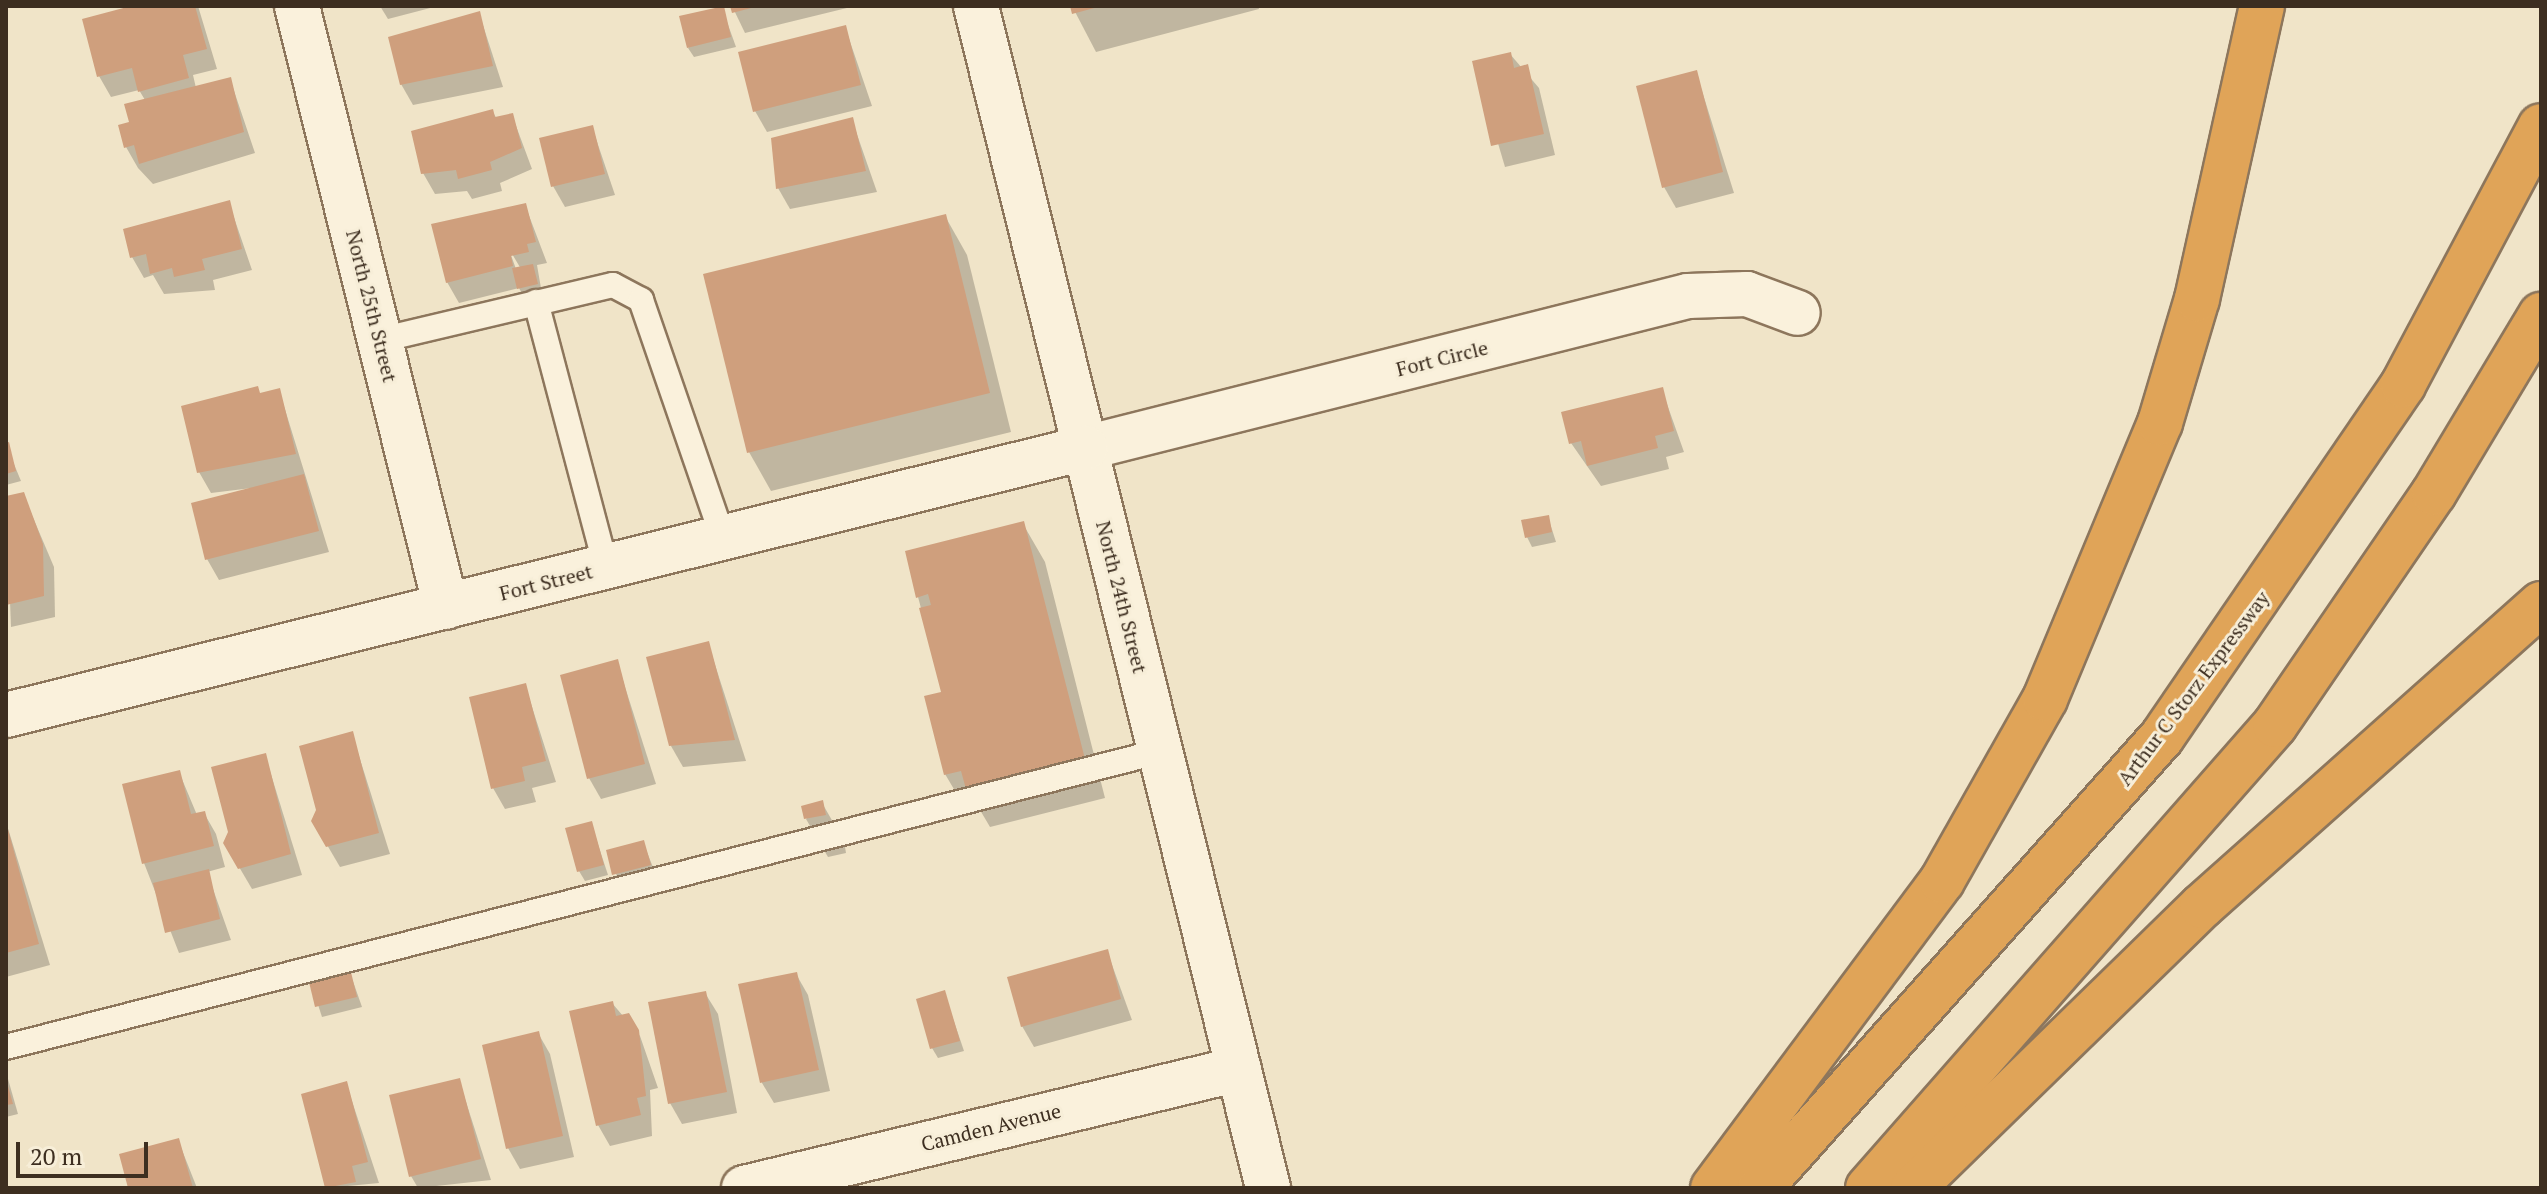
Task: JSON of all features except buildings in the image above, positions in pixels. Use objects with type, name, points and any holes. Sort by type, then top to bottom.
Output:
[{"type":"highway","points":[[1713,1188],[1942,881],[2045,699],[2160,423],[2197,299],[2262,6]]},
{"type":"highway","name":"Arthur C Storz Expressway","points":[[1760,1188],[2162,737],[2403,385],[2541,126]]},
{"type":"highway","points":[[1868,1188],[2275,725],[2448,472],[2541,315]]},
{"type":"highway","points":[[1913,1188],[2202,906],[2541,604]]},
{"type":"street","name":"North 25th Street","points":[[297,6],[446,607]]},
{"type":"street","name":"North 24th Street","points":[[976,6],[1268,1188]]},
{"type":"street","name":"Fort Circle","points":[[1085,448],[1688,296],[1747,294],[1798,313]]},
{"type":"street","name":"Fort Street","points":[[6,715],[1085,448]]},
{"type":"street","name":"Camden Avenue","points":[[744,1188],[1239,1069]]},
{"type":"lane","points":[[380,340],[613,285],[641,300],[723,538]]},
{"type":"lane","points":[[536,302],[606,567]]},
{"type":"lane","points":[[6,1047],[1161,751]]}]
